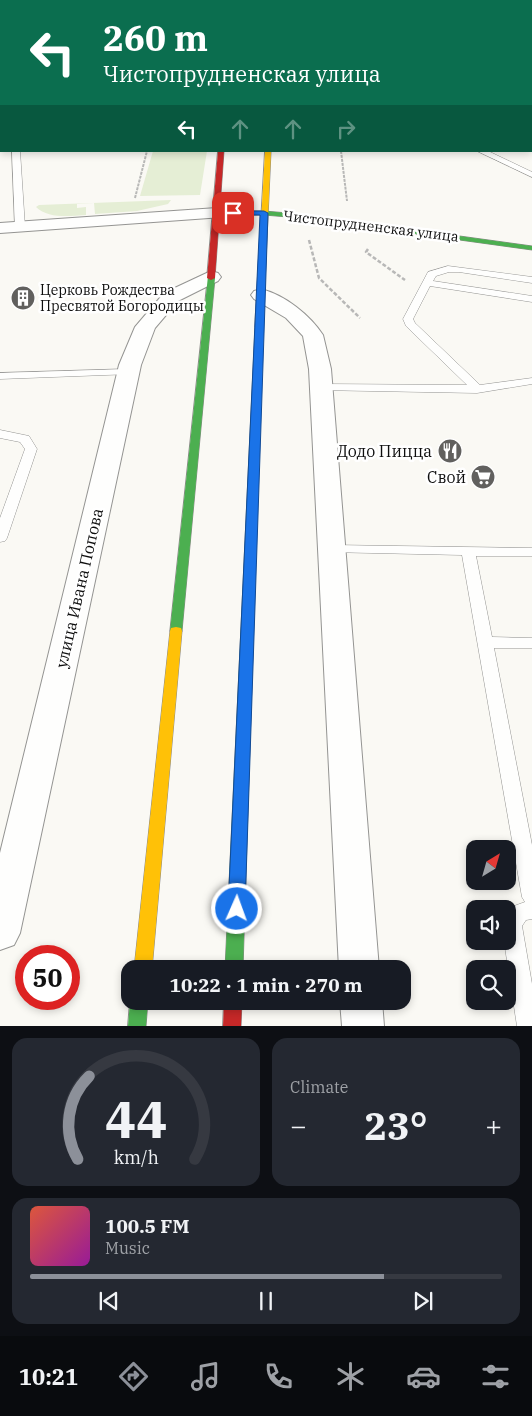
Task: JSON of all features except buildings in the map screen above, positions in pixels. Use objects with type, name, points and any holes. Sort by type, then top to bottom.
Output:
[{"type":"main road","points":[[144,960],[211,277],[221,152]]},
{"type":"main road","points":[[234,960],[268,152]]},
{"type":"main road","name":"Чистопрудненская улица","points":[[217,214],[264,213],[300,216],[532,248]]},
{"type":"main road","points":[[137,1026],[139,1010]]},
{"type":"main road","points":[[232,1026],[233,1010]]},
{"type":"street","name":"Чистопрудненская улица","points":[[0,228],[217,214]]},
{"type":"street","name":"улица Ивана Попова","points":[[1,923],[128,372],[146,327],[170,296],[211,277]]},
{"type":"street","points":[[261,295],[293,314],[313,334],[321,388],[358,960]]},
{"type":"street","points":[[362,1010],[363,1026]]},
{"type":"lane","points":[[16,152],[20,227]]},
{"type":"lane","points":[[483,152],[532,175]]},
{"type":"lane","points":[[478,389],[410,324],[408,319],[410,314],[432,274],[448,269],[532,280]]},
{"type":"lane","points":[[424,288],[532,299]]},
{"type":"lane","points":[[0,376],[128,372]]},
{"type":"lane","points":[[321,388],[478,389],[532,381]]},
{"type":"lane","points":[[0,434],[25,439],[31,449],[0,538]]},
{"type":"lane","points":[[332,549],[532,552]]},
{"type":"lane","points":[[468,551],[532,897]]},
{"type":"lane","points":[[484,642],[532,643]]},
{"type":"lane","points":[[528,1026],[512,926],[514,917],[521,911],[532,910]]},
{"type":"path","points":[[134,200],[147,152]]},
{"type":"path","points":[[341,152],[347,204]]},
{"type":"path","points":[[309,237],[319,278],[360,318]]},
{"type":"path","points":[[366,252],[424,288]]},
{"type":"green space","points":[[153,152],[207,152],[200,195],[140,196]]},
{"type":"green space","points":[[171,200],[168,204],[137,211],[95,214],[94,203],[77,204],[77,208],[86,207],[86,215],[73,216],[53,215],[36,207],[39,205]]},
{"type":"traffic: fast","points":[[217,213],[264,213],[300,216],[532,248]]},
{"type":"traffic: fast","points":[[176,631],[211,278]]},
{"type":"traffic: fast","points":[[234,960],[259,327]]},
{"type":"traffic: fast","points":[[137,1026],[138,1010]]},
{"type":"traffic: slow","points":[[259,327],[268,152]]},
{"type":"traffic: slow","points":[[144,960],[176,631]]},
{"type":"traffic: jam","points":[[211,278],[221,152]]},
{"type":"traffic: jam","points":[[232,1026],[233,1010]]},
{"type":"place","name":"Церковь Рождества Пресвятой Богородицы","points":[[23,298]]},
{"type":"place","name":"Додо Пицца","points":[[450,451]]},
{"type":"place","name":"Свой","points":[[483,477]]},
{"type":"route","points":[[233,213],[264,213],[237,909]]}]
